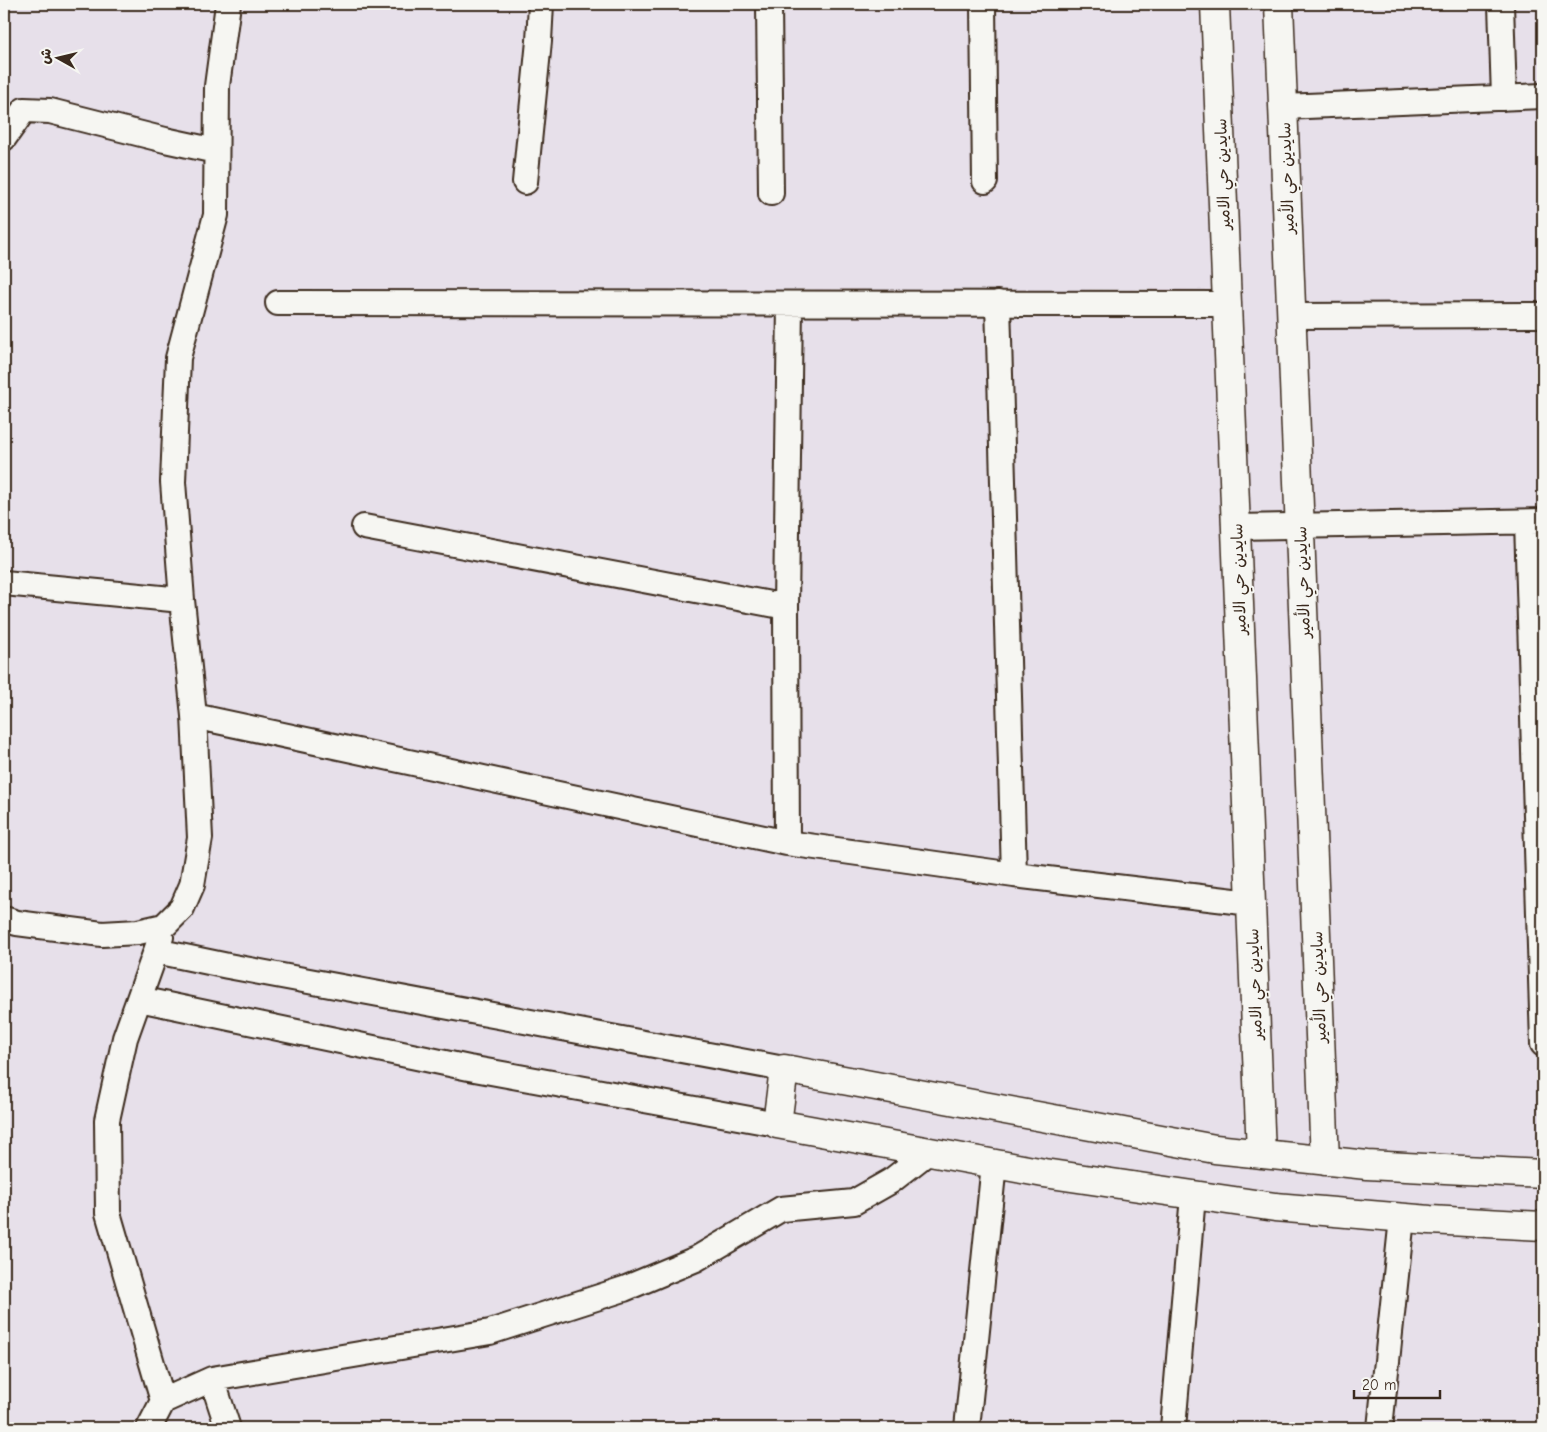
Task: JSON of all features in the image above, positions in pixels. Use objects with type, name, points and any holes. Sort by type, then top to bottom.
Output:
[{"type":"main road","name":"سايدين حي الامير","points":[[1215,4],[1261,1154]]},
{"type":"main road","name":"سايدين حي الأمير","points":[[1279,4],[1325,1161]]},
{"type":"main road","points":[[1543,1174],[1367,1165],[1215,1149],[784,1069],[777,1124],[994,1164],[1275,1207],[1402,1218],[1543,1226]]},
{"type":"street","points":[[163,1401],[108,1213],[107,1120],[125,1038],[164,926],[182,908],[192,885],[200,838],[194,716],[182,600],[173,482],[178,358],[216,215],[217,86],[228,4]]},
{"type":"street","points":[[525,182],[541,4]]},
{"type":"street","points":[[769,4],[771,193]]},
{"type":"street","points":[[983,4],[986,181]]},
{"type":"street","points":[[1501,4],[1504,98]]},
{"type":"street","points":[[1283,107],[1543,96]]},
{"type":"street","points":[[4,138],[24,110],[50,111],[216,151]]},
{"type":"street","points":[[278,303],[1227,304]]},
{"type":"street","points":[[998,303],[1014,875]]},
{"type":"street","points":[[787,843],[786,607],[790,304]]},
{"type":"street","points":[[1292,316],[1543,315]]},
{"type":"street","points":[[1236,527],[1535,521],[1543,1044]]},
{"type":"street","points":[[364,527],[786,607]]},
{"type":"street","points":[[4,583],[182,600]]},
{"type":"street","points":[[194,716],[787,843],[1014,875],[1251,903]]},
{"type":"street","points":[[4,919],[17,923],[102,934],[138,932],[164,926]]},
{"type":"street","points":[[156,951],[784,1069]]},
{"type":"street","points":[[139,999],[469,1068],[777,1124]]},
{"type":"street","points":[[149,1428],[163,1401],[212,1378],[490,1332],[624,1289],[696,1259],[781,1209],[854,1202],[891,1181],[928,1152]]},
{"type":"street","points":[[967,1428],[994,1164]]},
{"type":"street","points":[[1173,1428],[1194,1196]]},
{"type":"street","points":[[1380,1428],[1402,1218]]},
{"type":"street","points":[[212,1378],[228,1428]]}]
